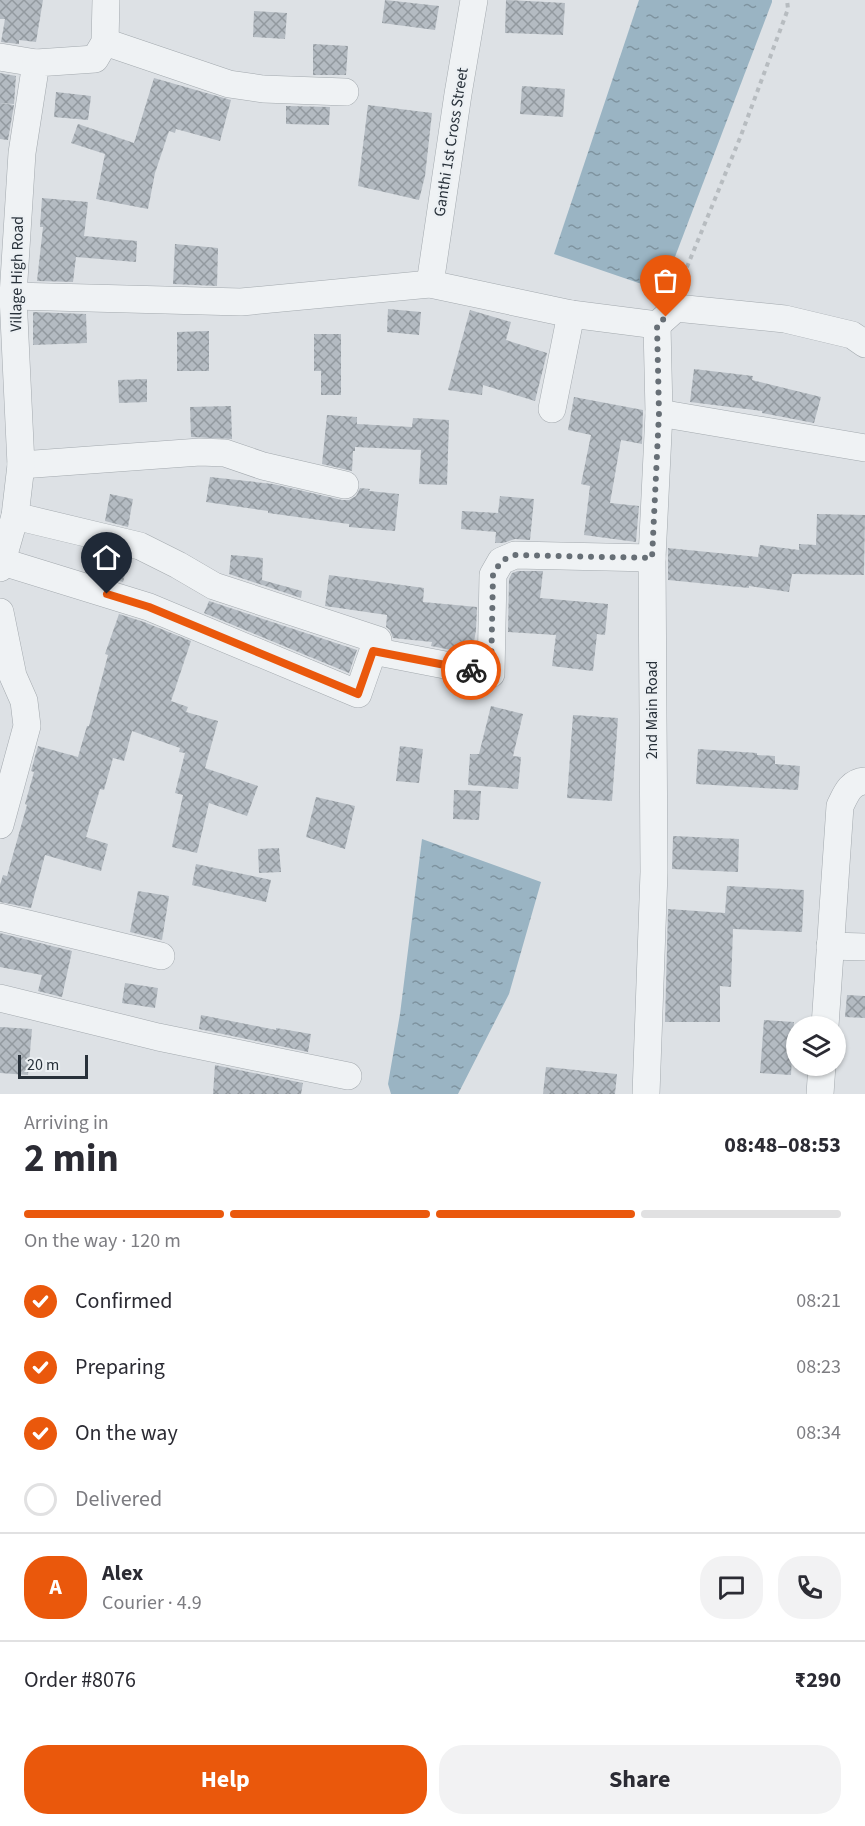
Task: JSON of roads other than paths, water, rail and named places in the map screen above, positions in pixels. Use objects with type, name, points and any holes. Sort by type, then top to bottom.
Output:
[{"type":"street","points":[[0,57],[36,63],[95,60],[105,42],[106,0]]},
{"type":"street","name":"Ganthi 1st Cross Street","points":[[430,284],[474,0]]},
{"type":"street","points":[[105,42],[229,84],[263,89],[345,92]]},
{"type":"street","name":"Village High Road","points":[[1,565],[15,516],[21,465],[13,296],[11,152],[36,63]]},
{"type":"street","points":[[13,296],[241,302],[430,284],[571,314],[785,320],[852,335],[865,344]]},
{"type":"street","points":[[552,410],[571,314]]},
{"type":"street","name":"2nd Main Road","points":[[646,1094],[654,872],[652,558],[666,317]]},
{"type":"street","points":[[659,413],[865,448]]},
{"type":"street","points":[[21,465],[200,452],[225,453],[263,466],[345,485]]},
{"type":"street","points":[[15,516],[140,546],[214,586],[378,639]]},
{"type":"street","points":[[1,565],[149,607],[358,694],[373,651],[491,674],[493,575],[501,561],[515,555],[652,558]]},
{"type":"street","points":[[0,612],[13,676],[24,701],[27,726],[0,825]]},
{"type":"street","points":[[826,1016],[840,806],[849,788],[859,781],[865,781]]},
{"type":"street","points":[[0,917],[161,956]]},
{"type":"street","points":[[830,946],[865,947]]},
{"type":"street","points":[[0,998],[158,1037],[348,1076]]},
{"type":"street","points":[[820,1094],[821,1076]]},
{"type":"water","points":[[639,0],[772,0],[662,291],[554,254]]},
{"type":"water","points":[[422,839],[541,882],[509,994],[458,1094],[391,1094],[388,1084],[400,1014]]}]
